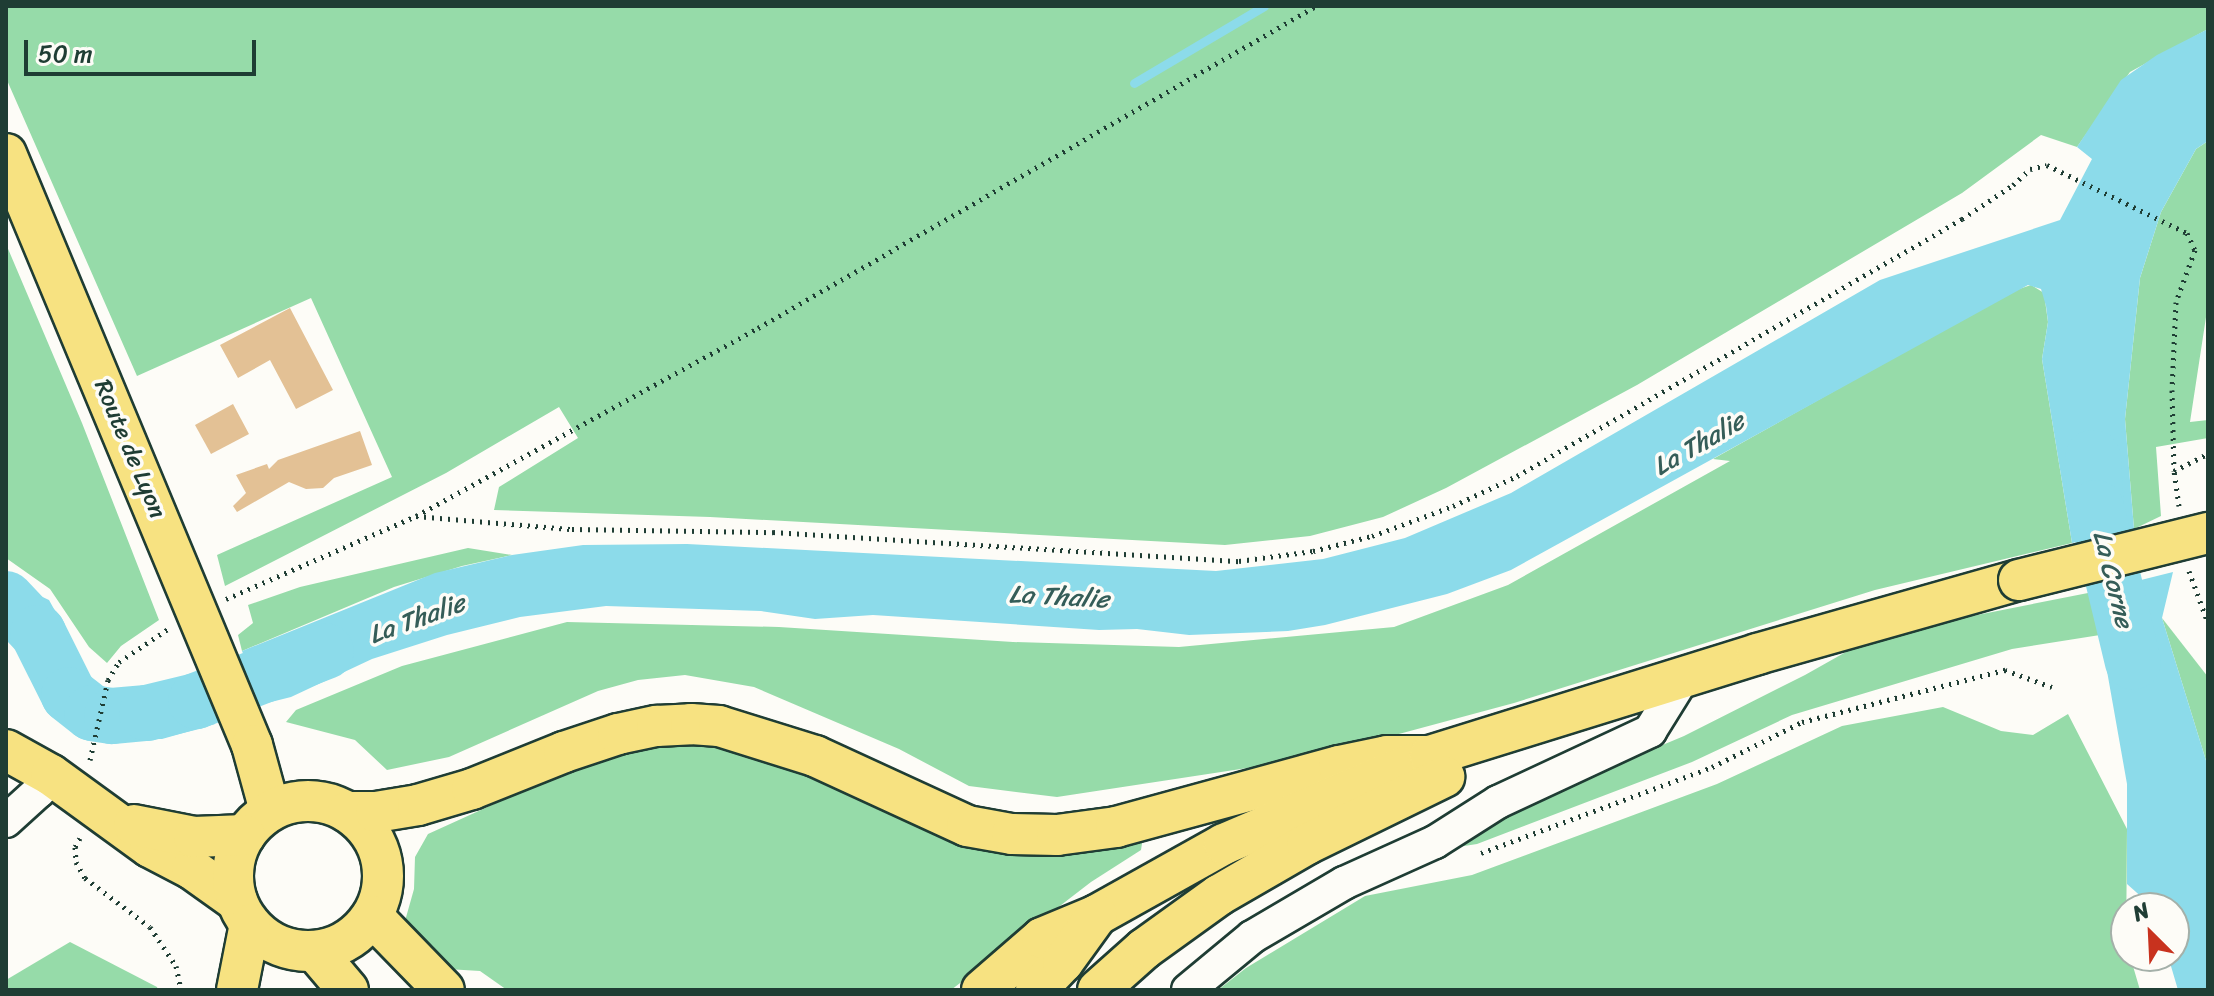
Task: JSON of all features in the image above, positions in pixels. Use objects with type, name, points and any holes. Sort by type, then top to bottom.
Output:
[{"type":"main road","name":"Route de Lyon","points":[[6,154],[249,739],[270,816]]},
{"type":"main road","points":[[982,990],[1042,938],[1097,915],[1224,844],[1430,756],[1619,697],[2019,580],[2208,533]]},
{"type":"main road","points":[[1098,990],[1144,949],[1207,904],[1307,844],[1619,697]]},
{"type":"main road","points":[[348,812],[376,812],[418,805],[472,789],[618,734],[657,726],[691,724],[719,726],[815,756],[954,821],[1012,834],[1057,835],[1116,827],[1339,766],[1387,756],[1430,756]]},
{"type":"main road","points":[[6,750],[51,775],[150,847],[192,869],[244,913],[269,940],[291,949],[315,951],[337,946],[357,933],[372,916],[382,888],[382,859],[363,824],[331,804],[270,816],[194,837],[110,815]]},
{"type":"main road","points":[[237,990],[244,913],[234,867],[270,816]]},
{"type":"main road","points":[[1036,990],[1063,962],[1097,915]]},
{"type":"main road","points":[[372,916],[444,990]]},
{"type":"main road","points":[[315,951],[348,990]]},
{"type":"lane","points":[[1188,990],[1252,937],[1344,883],[1435,842],[1498,802],[1650,731],[1683,678]]},
{"type":"lane","points":[[6,821],[39,791],[51,775]]},
{"type":"path","points":[[93,749],[108,680],[119,662],[203,628],[416,516],[758,328],[1316,6]]},
{"type":"path","points":[[416,516],[572,529],[773,532],[1239,561],[1313,551],[1372,536],[1453,506],[1517,476],[1962,219],[2013,185],[2030,169],[2047,165],[2187,233],[2195,250],[2176,302],[2172,390],[2174,471]]},
{"type":"path","points":[[1475,855],[1712,767],[1802,722],[2005,670],[2052,687]]},
{"type":"path","points":[[110,815],[75,847],[76,862],[85,878],[150,927],[164,944],[176,966],[181,990]]},
{"type":"green space","points":[[6,6],[2208,6],[2208,29],[2130,72],[2077,147],[2041,135],[1962,193],[1637,385],[1446,488],[1383,517],[1310,536],[1225,545],[710,517],[494,510],[499,487],[578,438],[559,407],[446,473],[225,586],[217,555],[392,477],[311,298],[137,376],[6,78]]},
{"type":"green space","points":[[2208,141],[2208,304],[2190,422],[2208,420],[2208,438],[2156,447],[2161,516],[2134,529],[2125,419],[2140,278],[2161,212],[2196,149]]},
{"type":"green space","points":[[6,244],[82,423],[159,620],[121,646],[107,663],[89,647],[50,589],[6,558]]},
{"type":"green space","points":[[2031,285],[2044,293],[2048,322],[2042,359],[2072,543],[1875,590],[1514,703],[1306,759],[1057,797],[969,786],[899,749],[754,687],[685,675],[638,680],[598,691],[449,757],[387,770],[355,740],[286,722],[296,710],[402,666],[567,622],[779,627],[1013,642],[1179,647],[1394,627],[1508,585],[1730,461],[1713,459],[2013,291]]},
{"type":"green space","points":[[468,548],[512,555],[462,566],[394,587],[242,651],[238,635],[253,623],[248,605],[300,587]]},
{"type":"green space","points":[[2093,592],[2100,635],[2012,649],[1792,715],[1692,762],[1477,844],[1445,849],[1505,811],[1684,736],[1876,635]]},
{"type":"green space","points":[[2162,618],[2208,677],[2208,767]]},
{"type":"green space","points":[[1943,707],[2001,731],[2033,735],[2068,714],[2127,829],[2127,892],[2110,892],[2110,972],[2135,972],[2140,990],[1218,990],[1246,968],[1365,896],[1472,875],[1717,784],[1842,726]]},
{"type":"green space","points":[[665,741],[709,742],[794,765],[973,845],[1143,837],[1141,850],[1091,882],[951,990],[507,990],[480,971],[447,969],[405,921],[414,889],[415,857],[428,834],[600,756]]},
{"type":"green space","points":[[70,942],[158,990],[6,990],[6,980]]},
{"type":"water","points":[[2208,29],[2208,141],[2196,149],[2161,212],[2140,278],[2125,419],[2134,529],[2072,543],[2042,359],[2048,322],[2046,306],[2041,289],[2028,285],[1511,570],[1447,594],[1325,625],[1288,631],[1189,635],[1137,629],[1099,630],[873,615],[815,619],[761,611],[606,606],[520,617],[447,635],[372,659],[291,697],[263,704],[242,651],[435,573],[512,555],[583,545],[687,544],[1216,571],[1323,559],[1405,538],[1511,493],[1880,280],[2060,220],[2092,159],[2077,147],[2121,80],[2157,55]]},
{"type":"water","points":[[2173,572],[2162,618],[2208,767],[2208,990],[2178,990],[2173,972],[2190,972],[2190,892],[2136,892],[2127,884],[2127,784],[2093,592]]},
{"type":"water","points":[[6,580],[49,600],[59,618],[64,647],[91,695],[85,734],[71,730],[54,711],[21,640],[6,623]]},
{"type":"water","points":[[196,677],[215,724],[162,739],[108,739],[110,699],[143,698]]},
{"type":"building","points":[[290,308],[333,390],[296,409],[270,360],[238,378],[220,345]]},
{"type":"building","points":[[233,404],[249,434],[211,454],[195,425]]},
{"type":"building","points":[[360,431],[372,465],[334,478],[323,488],[306,489],[289,482],[237,512],[233,506],[246,493],[236,475],[267,464],[269,469],[278,460]]},
{"type":"waterway","points":[[1134,83],[1264,6]]},
{"type":"waterway","name":"La Corne","points":[[2093,458],[2096,508],[2133,662]]},
{"type":"waterway","name":"La Thalie","points":[[6,599],[38,633],[69,695],[92,713],[112,716],[147,713],[196,701],[326,651]]}]
